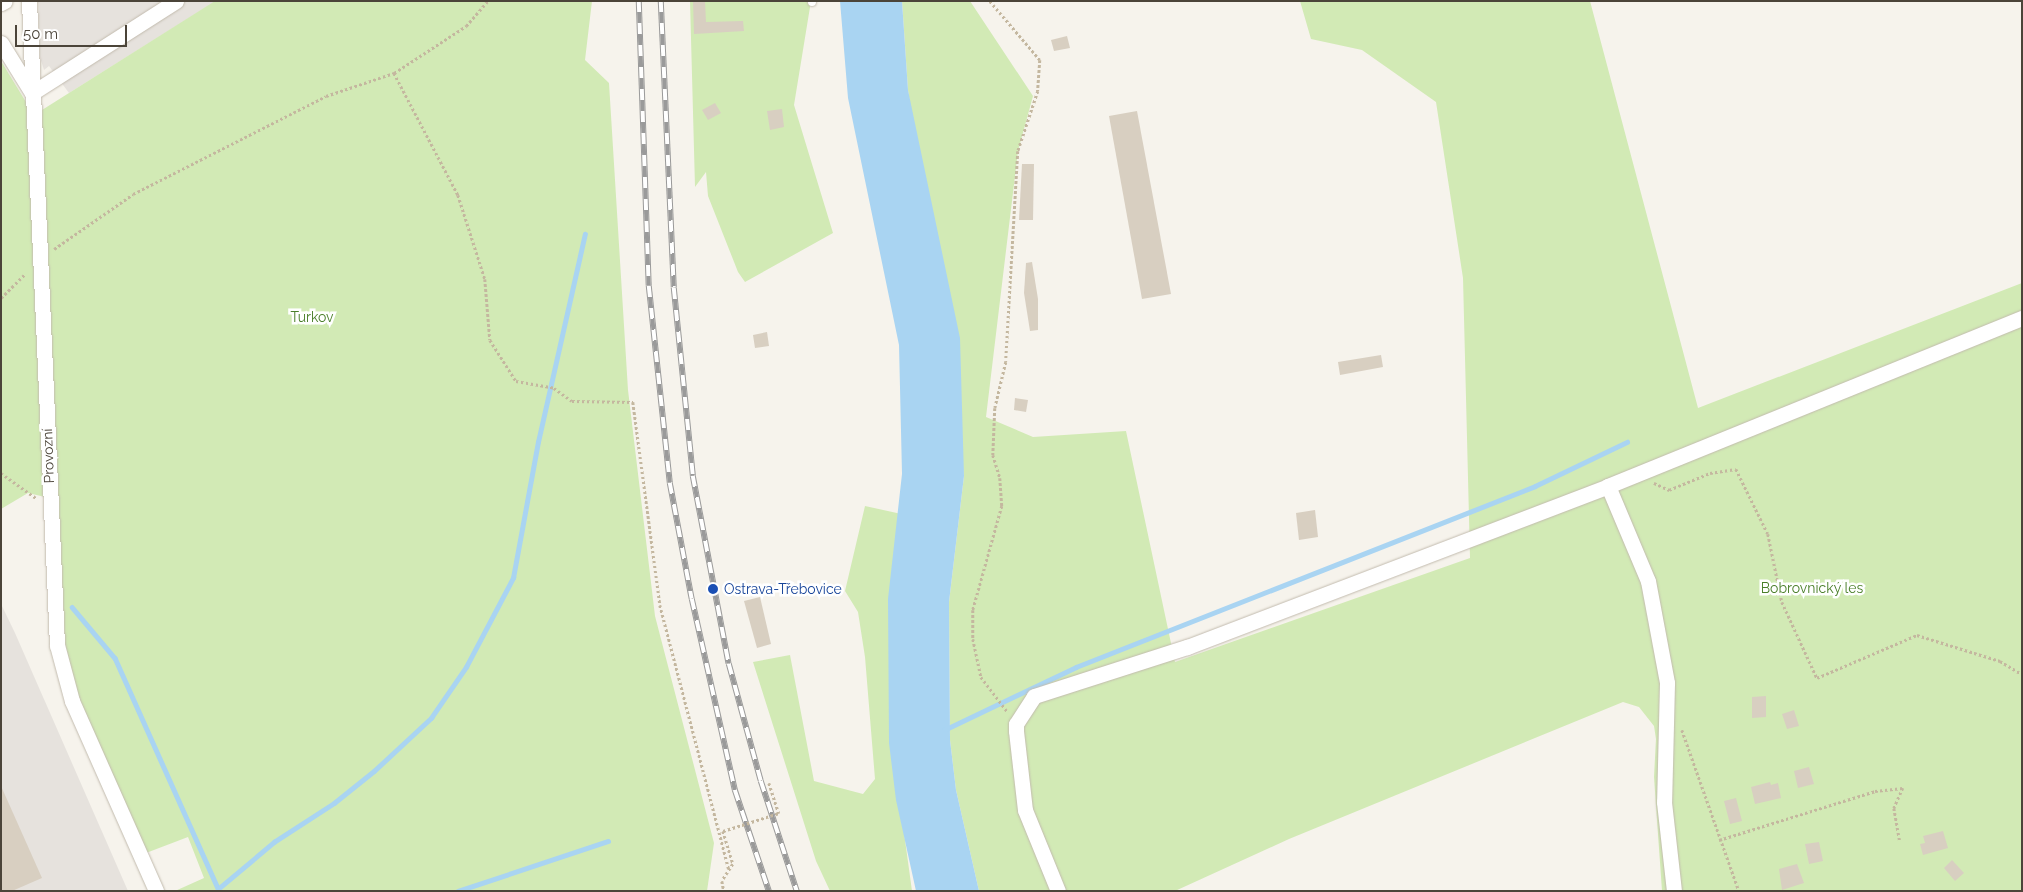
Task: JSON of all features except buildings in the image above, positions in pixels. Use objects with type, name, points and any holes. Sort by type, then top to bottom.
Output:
[{"type":"street","points":[[1,3],[5,1]]},
{"type":"street","points":[[1,43],[32,93],[176,1]]},
{"type":"street","name":"Provozní","points":[[25,2],[41,258],[57,645],[72,701],[156,891]]},
{"type":"street","points":[[1058,891],[1025,810],[1016,724],[1034,696],[1187,647],[1608,486],[2022,318]]},
{"type":"street","points":[[1608,486],[1648,581],[1666,683],[1664,802],[1674,891]]},
{"type":"path","points":[[1,298],[41,258],[132,194],[326,96],[394,72],[466,26],[488,1]]},
{"type":"path","points":[[990,1],[1040,60],[1038,91],[1018,150],[1006,362],[995,408],[993,455],[1000,478],[1002,506],[974,610],[974,639],[981,677],[1016,724]]},
{"type":"path","points":[[394,72],[458,196],[484,278],[490,340],[516,381],[554,388],[572,401],[634,402],[660,605],[729,870]]},
{"type":"path","points":[[1637,474],[1669,490],[1710,474],[1736,469],[1768,534],[1782,602],[1817,678],[1917,635],[2000,661],[2022,674]]},
{"type":"path","points":[[1,473],[51,510]]},
{"type":"path","points":[[1679,721],[1719,840],[1739,891]]},
{"type":"path","points":[[724,891],[722,881],[733,864],[723,831],[779,813],[769,783]]},
{"type":"path","points":[[1719,840],[1875,791],[1903,788],[1894,808],[1900,841]]},
{"type":"shaded area","points":[[38,1],[216,1],[69,93],[49,66],[44,70],[40,57]]},
{"type":"shaded area","points":[[1,604],[15,633],[128,891],[1,891]]},
{"type":"green space","name":"Turkov","points":[[215,1],[592,1],[585,60],[609,83],[628,390],[655,616],[714,843],[707,891],[175,891],[204,878],[188,837],[146,853],[77,694],[65,643],[58,500],[28,493],[1,509],[1,61],[26,102],[42,110]]},
{"type":"green space","points":[[690,1],[811,1],[794,105],[833,233],[745,282],[738,272],[708,196],[706,172],[695,187]]},
{"type":"green space","name":"Bobrovnický les","points":[[902,1],[970,1],[1033,96],[1018,151],[986,417],[1033,437],[1126,431],[1175,662],[1470,558],[1463,278],[1436,102],[1362,50],[1311,39],[1300,1],[1590,1],[1698,408],[2022,283],[2022,891],[1662,891],[1654,777],[1656,739],[1654,726],[1639,707],[1623,702],[1289,839],[1175,891],[979,891],[956,790],[950,740],[949,602],[964,476],[908,90]]},
{"type":"green space","points":[[865,506],[906,515],[892,745],[912,891],[830,891],[816,861],[753,662],[790,655],[814,781],[863,794],[875,779],[865,657],[858,612],[845,591]]},
{"type":"water","points":[[840,1],[902,1],[908,90],[960,338],[964,476],[949,602],[950,740],[956,790],[979,891],[916,891],[896,800],[889,743],[888,599],[902,474],[899,345],[848,98]]},
{"type":"waterway","points":[[218,889],[274,842],[334,803],[374,771],[431,718],[466,667],[513,578],[538,442],[585,234]]},
{"type":"waterway","points":[[944,730],[1076,667],[1535,486],[1627,442]]},
{"type":"waterway","points":[[72,607],[115,658],[219,891]]},
{"type":"waterway","points":[[458,891],[608,841]]},
{"type":"railway","points":[[639,1],[649,286],[670,483],[692,599],[735,790],[769,891]]},
{"type":"railway","points":[[661,1],[674,288],[693,476],[729,664],[761,781],[797,891]]},
{"type":"place","name":"Ostrava-Třebovice","points":[[713,589]]}]
